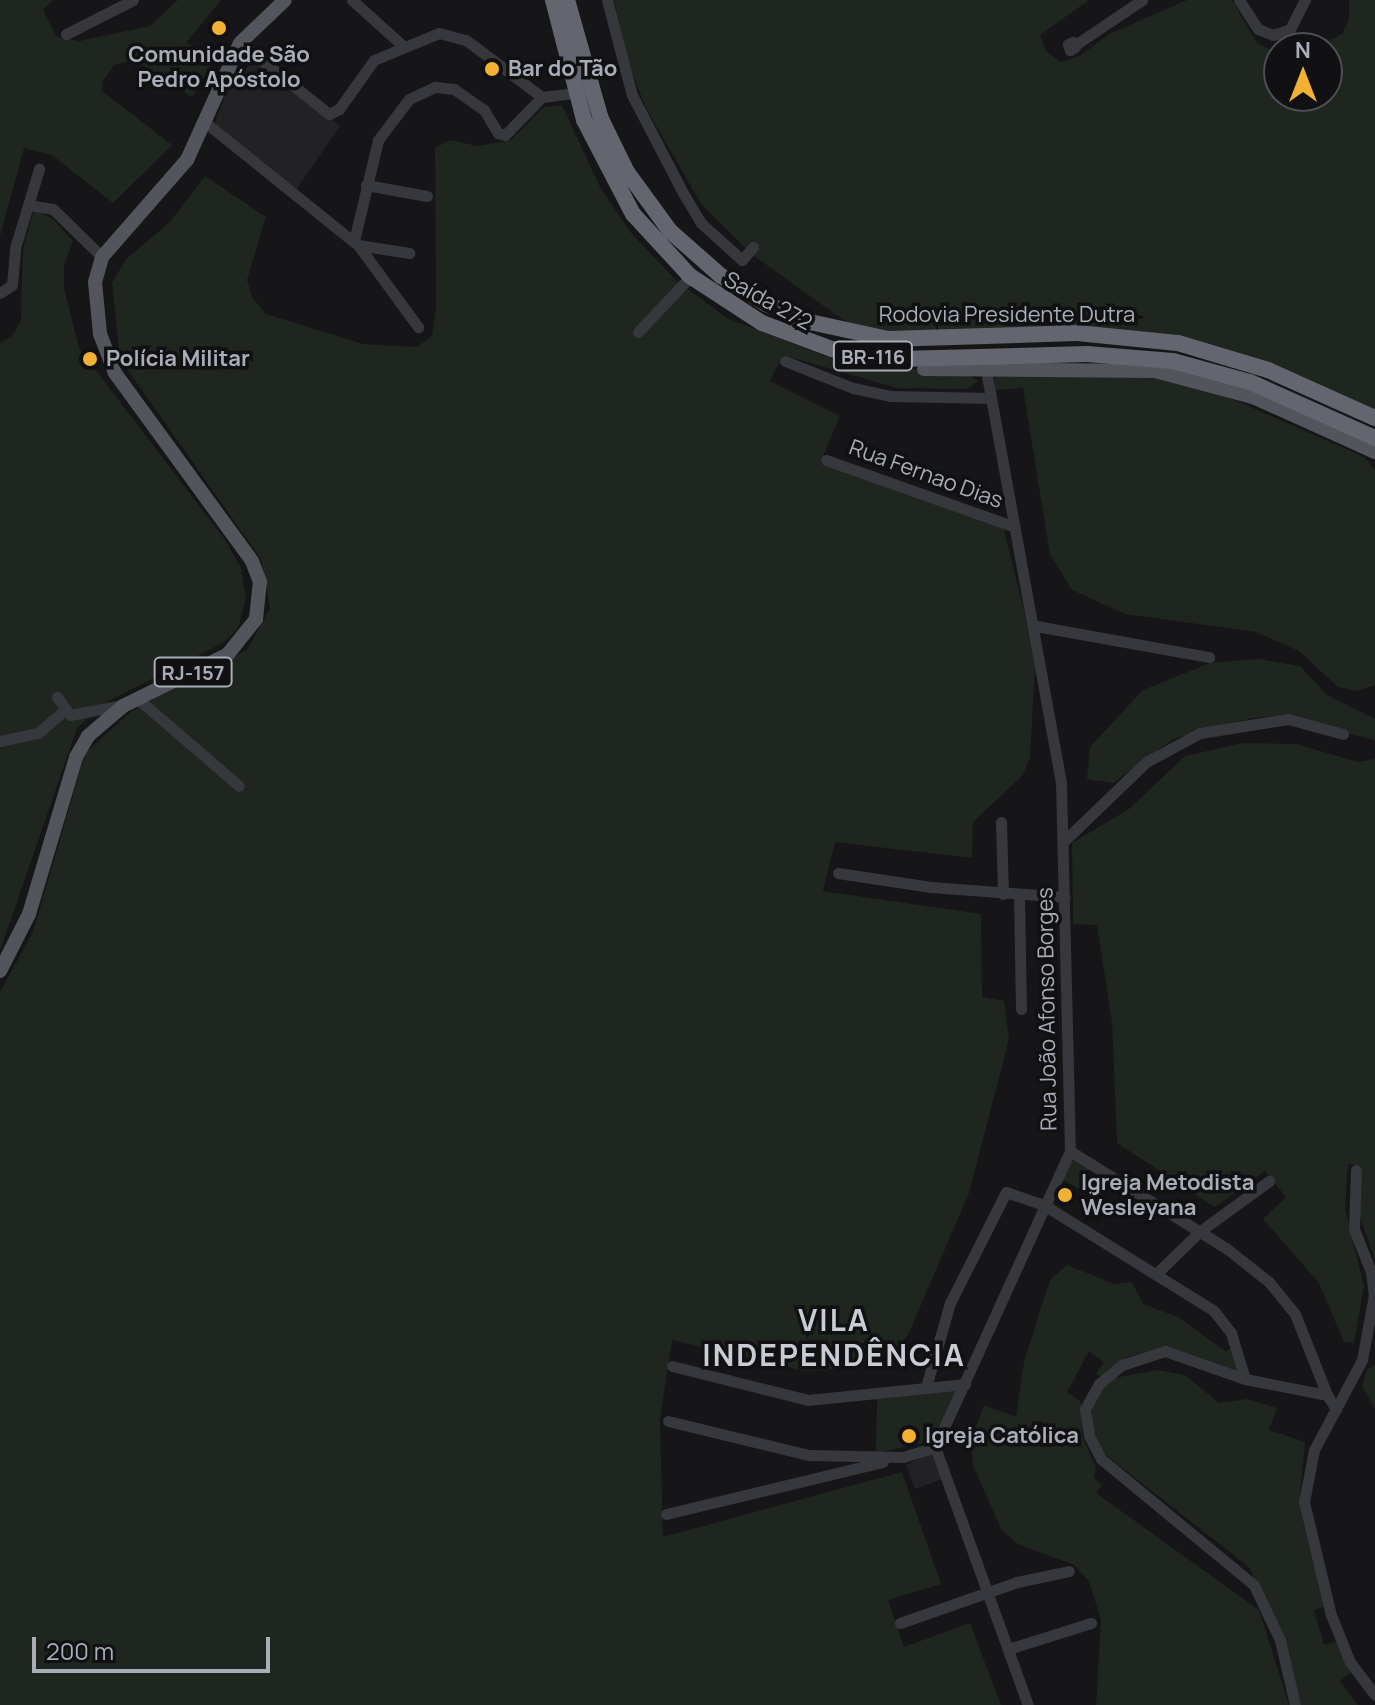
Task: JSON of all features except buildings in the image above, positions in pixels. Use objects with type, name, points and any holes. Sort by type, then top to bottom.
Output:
[{"type":"highway","name":"Rodovia Presidente Dutra","points":[[553,0],[578,100],[622,196],[671,257],[717,296],[786,333],[832,349],[899,359],[1087,354],[1173,361],[1250,382],[1375,438]]},
{"type":"highway","name":"Rodovia Presidente Dutra","points":[[567,0],[579,49],[611,142],[655,213],[721,276],[781,311],[853,334],[908,341],[1077,333],[1178,343],[1268,370],[1375,418]]},
{"type":"highway","points":[[574,0],[579,49]]},
{"type":"highway","name":"Saída 272","points":[[578,100],[588,145],[622,205],[688,279],[753,322],[810,349],[854,361],[924,369]]},
{"type":"main road","name":"RJ-157","points":[[0,971],[29,914],[81,747],[102,720],[238,646],[256,619],[260,582],[246,550],[115,373],[100,334],[95,282],[102,257],[170,184],[206,123],[240,43],[285,0]]},
{"type":"main road","points":[[924,369],[1104,367],[1182,376],[1253,397],[1375,452]]},
{"type":"street","points":[[66,34],[133,0]]},
{"type":"street","points":[[352,0],[402,45]]},
{"type":"street","points":[[607,0],[632,95],[683,193],[701,223],[742,260],[753,247]]},
{"type":"street","points":[[1075,45],[1142,0]]},
{"type":"street","points":[[1239,0],[1258,29],[1273,35],[1290,29],[1305,0]]},
{"type":"street","points":[[240,43],[323,111],[335,113],[374,60],[431,34],[456,35],[542,97],[578,100]]},
{"type":"street","points":[[356,243],[378,140],[398,108],[430,88],[460,91],[487,112],[495,127],[507,134],[542,97]]},
{"type":"street","points":[[206,123],[356,243],[418,327]]},
{"type":"street","points":[[0,293],[12,285],[14,252],[36,206],[39,169]]},
{"type":"street","points":[[366,185],[427,196]]},
{"type":"street","points":[[36,206],[102,257]]},
{"type":"street","points":[[356,243],[409,253]]},
{"type":"street","points":[[638,332],[688,279]]},
{"type":"street","points":[[785,361],[840,384],[906,399],[990,398]]},
{"type":"street","name":"Rua João Afonso Borges","points":[[935,1447],[1070,1151],[1064,841],[1057,752],[1036,626],[1012,526],[986,370]]},
{"type":"street","name":"Rua Fernao Dias","points":[[826,460],[1012,526]]},
{"type":"street","points":[[1036,626],[1209,657]]},
{"type":"street","points":[[57,697],[63,711],[70,715],[132,702],[239,786]]},
{"type":"street","points":[[0,741],[38,733],[63,711]]},
{"type":"street","points":[[1064,841],[1146,762],[1200,733],[1288,719],[1343,734]]},
{"type":"street","points":[[1001,822],[1003,894]]},
{"type":"street","points":[[838,873],[1003,894],[1065,897]]},
{"type":"street","points":[[1019,895],[1021,1009]]},
{"type":"street","points":[[1070,1151],[1199,1232],[1284,1296],[1336,1409]]},
{"type":"street","points":[[1356,1170],[1354,1229],[1374,1288],[1362,1360],[1308,1467],[1305,1510],[1339,1637],[1375,1695]]},
{"type":"street","points":[[1156,1274],[1199,1232],[1269,1181]]},
{"type":"street","points":[[926,1387],[950,1303],[1001,1195],[1012,1193],[1044,1205],[1222,1318],[1245,1379]]},
{"type":"street","points":[[1295,1705],[1280,1640],[1254,1585],[1101,1459],[1086,1422],[1086,1404],[1099,1384],[1122,1365],[1149,1354],[1177,1353],[1245,1379],[1327,1395]]},
{"type":"street","points":[[1362,1360],[1375,1361]]},
{"type":"street","points":[[672,1366],[808,1400],[965,1384]]},
{"type":"street","points":[[668,1421],[809,1455],[903,1457]]},
{"type":"street","points":[[666,1514],[935,1447],[1028,1705]]},
{"type":"street","points":[[900,1623],[987,1592],[1069,1571]]},
{"type":"street","points":[[1008,1649],[1091,1623]]},
{"type":"shaded area","points":[[0,0],[53,0],[43,10],[57,37],[80,41],[150,26],[178,0],[221,0],[186,43],[217,56],[192,97],[135,60],[114,65],[103,81],[102,91],[172,145],[113,203],[52,155],[24,148],[0,236]]},
{"type":"shaded area","points":[[614,0],[1089,0],[1040,35],[1046,51],[1060,62],[1080,56],[1109,34],[1187,0],[1232,0],[1257,43],[1263,46],[1263,112],[1343,112],[1343,32],[1349,20],[1349,0],[1375,0],[1375,411],[1161,334],[1062,327],[944,338],[865,329],[845,321],[753,255],[701,204],[646,108],[625,55]]},
{"type":"shaded area","points":[[242,49],[340,126],[296,190],[215,123]]},
{"type":"shaded area","points":[[562,105],[600,187],[631,233],[678,282],[727,318],[840,362],[967,374],[978,381],[967,389],[897,388],[783,355],[770,381],[840,416],[820,463],[1004,529],[1035,667],[1030,757],[1023,775],[973,822],[972,858],[835,842],[823,891],[981,914],[982,997],[1004,1001],[1009,1039],[969,1193],[908,1335],[894,1352],[855,1368],[805,1371],[672,1340],[660,1420],[663,1537],[902,1472],[941,1584],[888,1600],[904,1647],[970,1623],[1001,1705],[0,1705],[0,992],[33,932],[85,753],[133,710],[247,650],[270,608],[261,559],[120,359],[112,283],[126,259],[169,223],[205,176],[266,217],[247,280],[252,297],[266,314],[363,344],[417,347],[432,336],[436,308],[435,148],[450,140],[477,146],[511,140],[544,107]]},
{"type":"shaded area","points":[[34,210],[54,220],[73,241],[64,265],[64,288],[79,348],[226,541],[241,568],[246,598],[238,628],[223,643],[106,702],[77,728],[0,951],[0,343],[13,335],[21,320],[23,249]]},
{"type":"shaded area","points":[[995,371],[1146,375],[1228,397],[1364,457],[1375,470],[1375,685],[1356,691],[1338,687],[1299,651],[1256,632],[1125,614],[1072,590],[1050,554],[1023,388],[995,390]]},
{"type":"shaded area","points":[[1258,659],[1300,666],[1327,695],[1375,719],[1375,740],[1277,716],[1252,718],[1173,739],[1113,783],[1087,779],[1090,747],[1143,690],[1210,663]]},
{"type":"shaded area","points":[[1243,743],[1296,744],[1358,762],[1375,759],[1375,1260],[1360,1216],[1362,1166],[1348,1164],[1345,1209],[1364,1286],[1354,1343],[1344,1342],[1319,1283],[1263,1219],[1286,1197],[1265,1171],[1215,1207],[1117,1143],[1112,1022],[1097,925],[1073,924],[1072,843],[1129,809],[1185,756]]},
{"type":"shaded area","points":[[1072,1157],[1090,1169],[1081,1190],[1062,1179]]},
{"type":"shaded area","points":[[1067,1265],[1114,1284],[1132,1282],[1143,1304],[1178,1317],[1225,1351],[1233,1348],[1240,1373],[1164,1347],[1127,1357],[1101,1377],[1096,1373],[1104,1362],[1089,1351],[1067,1392],[1081,1402],[1082,1437],[1096,1467],[1094,1478],[1102,1485],[1096,1493],[1259,1610],[1289,1705],[1096,1705],[1101,1620],[1089,1581],[1074,1565],[1018,1544],[1002,1531],[973,1465],[971,1441],[984,1405],[1016,1417],[1024,1362],[1043,1301],[1051,1279]]},
{"type":"shaded area","points":[[1375,1365],[1375,1409],[1362,1386],[1367,1369]]},
{"type":"shaded area","points":[[1157,1370],[1185,1375],[1219,1403],[1247,1399],[1277,1408],[1269,1430],[1305,1442],[1299,1506],[1326,1606],[1314,1610],[1324,1645],[1338,1641],[1353,1671],[1340,1681],[1358,1705],[1301,1705],[1288,1652],[1249,1567],[1102,1452],[1092,1432],[1092,1396],[1114,1378]]},
{"type":"shaded area","points":[[958,1387],[933,1441],[876,1453],[877,1398]]},
{"type":"shaded area","points":[[931,1453],[943,1479],[915,1489],[906,1465]]},
{"type":"place","name":"Comunidade São Pedro Apóstolo","points":[[219,28]]},
{"type":"place","name":"Bar do Tão","points":[[492,69]]},
{"type":"place","name":"Polícia Militar","points":[[90,359]]},
{"type":"place","name":"Igreja Metodista Wesleyana","points":[[1065,1195]]},
{"type":"place","name":"Igreja Católica","points":[[909,1436]]},
{"type":"district","name":"VILA INDEPENDÊNCIA","points":[[834,1337]]}]
